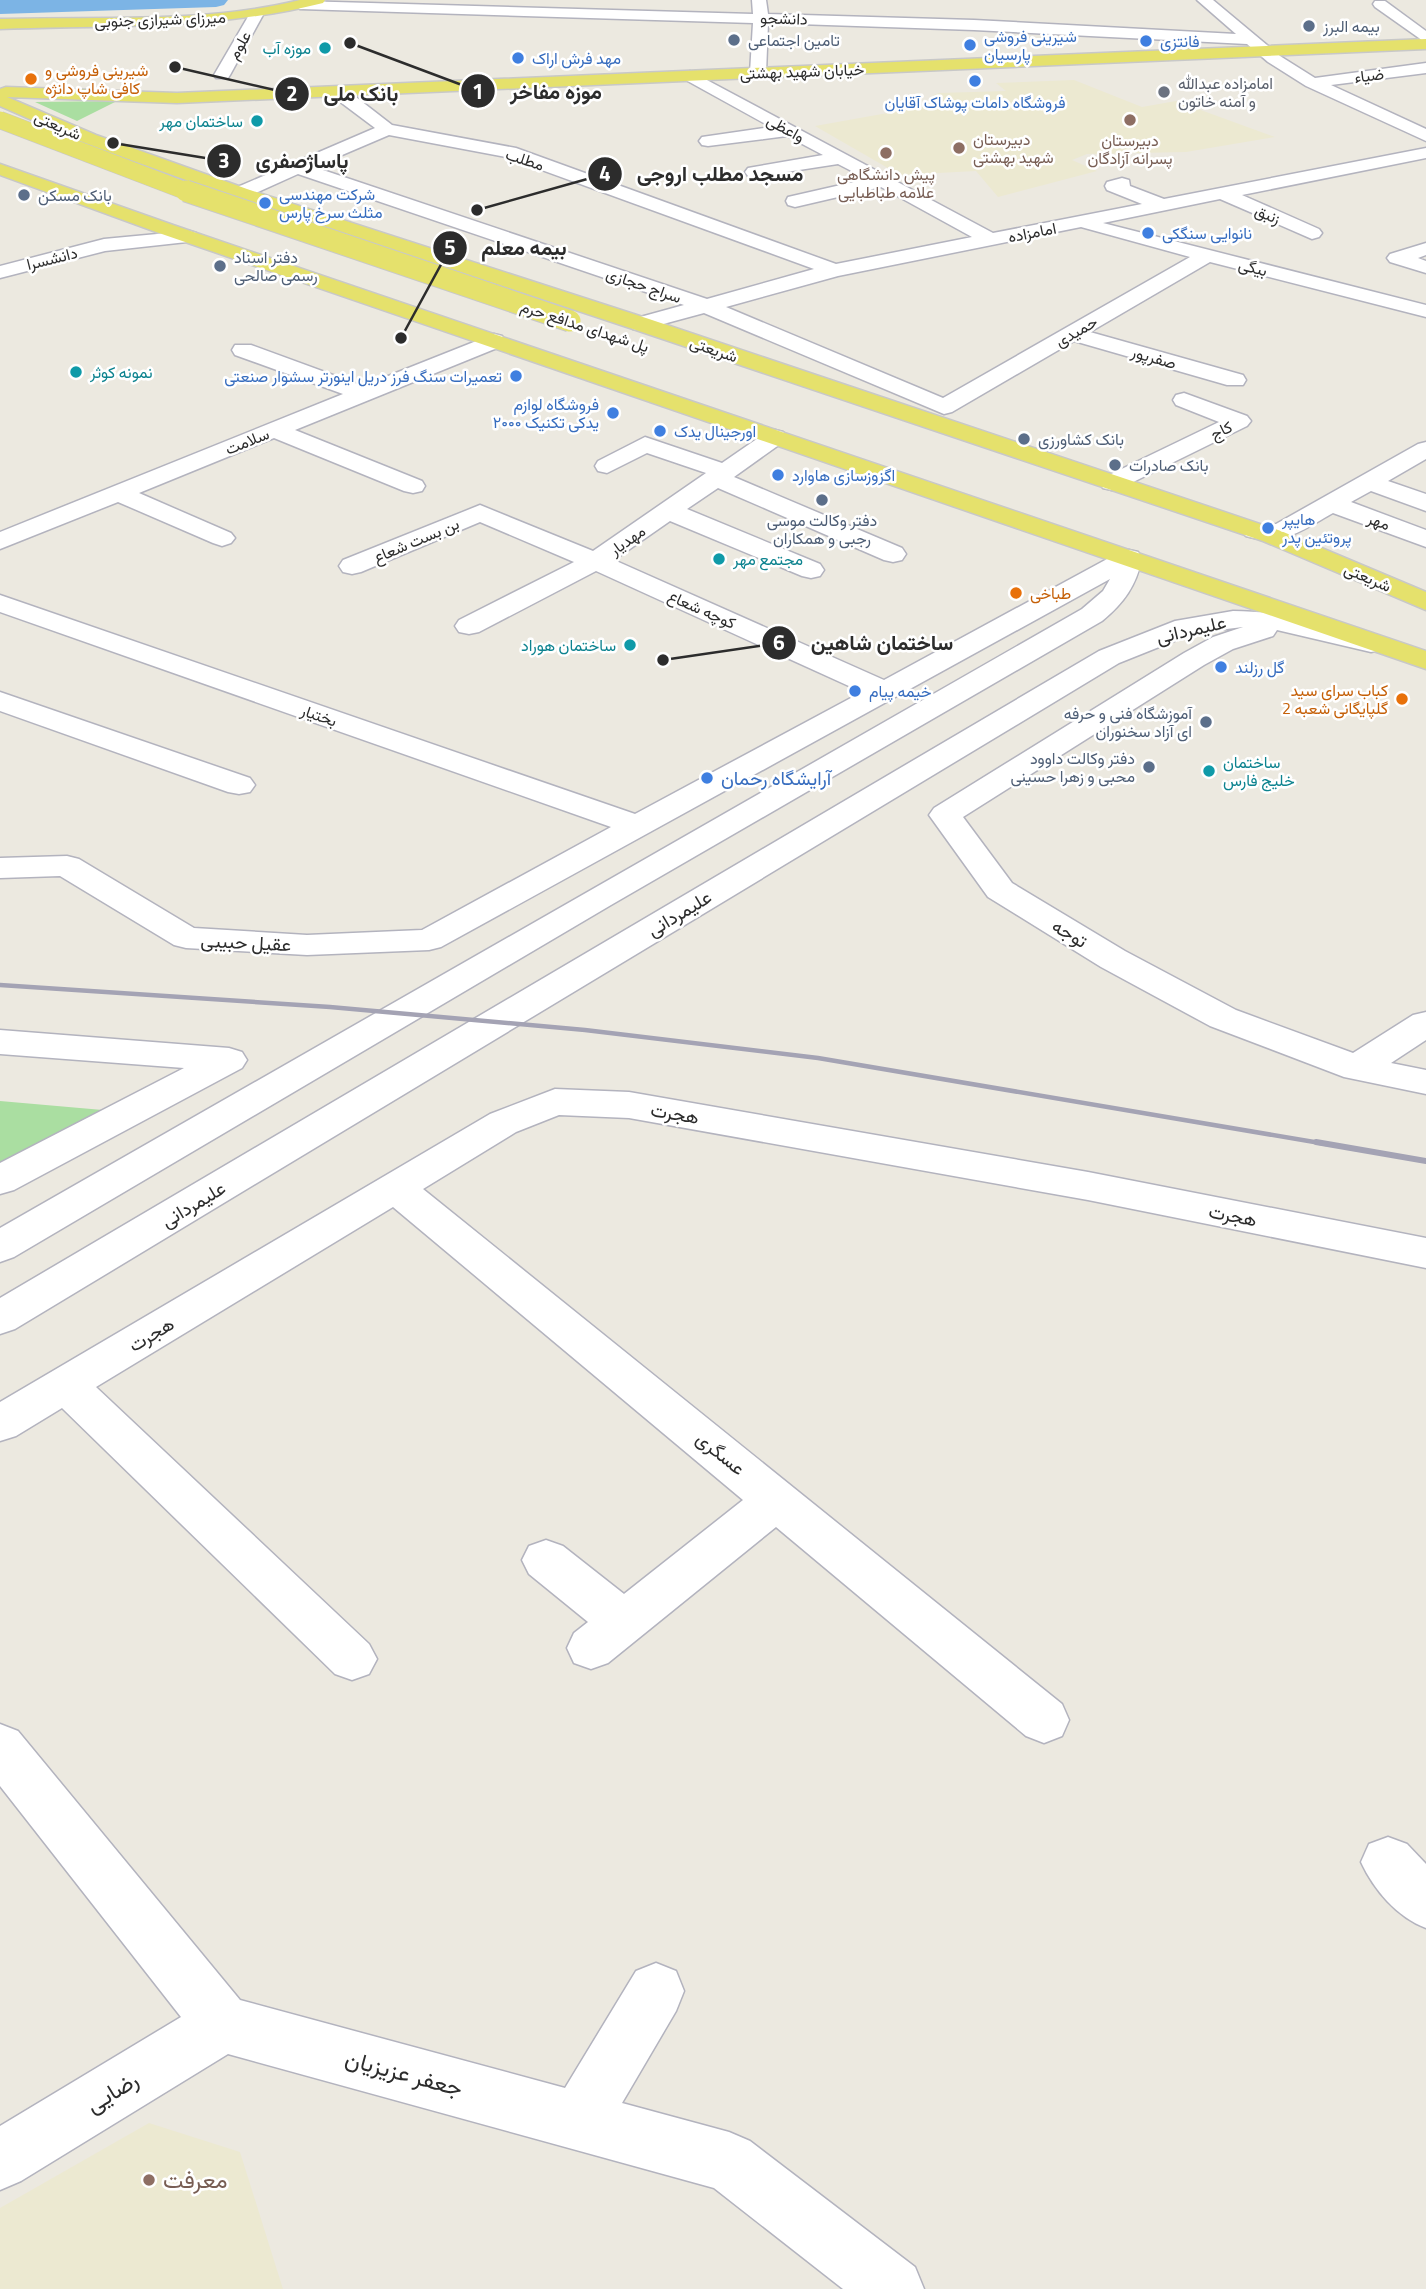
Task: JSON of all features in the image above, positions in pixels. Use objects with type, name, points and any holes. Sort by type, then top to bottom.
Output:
[{"type":"main road","name":"میرزای شیرازی جنوبی","points":[[0,24],[201,19],[255,7],[300,5],[318,0]]},
{"type":"main road","name":"خیابان شهید بهشتی","points":[[177,97],[758,73],[1259,45],[1426,44]]},
{"type":"main road","points":[[0,92],[177,97]]},
{"type":"main road","points":[[125,113],[177,97]]},
{"type":"main road","name":"شریعتی","points":[[0,100],[94,132],[240,193],[1275,535],[1426,603]]},
{"type":"main road","name":"پل شهدای مدافع حرم","points":[[0,120],[207,200],[1174,522]]},
{"type":"main road","name":"شریعتی","points":[[0,169],[166,229],[203,226],[234,236],[494,341],[775,437],[1426,639]]},
{"type":"main road","points":[[203,226],[231,209],[240,193]]},
{"type":"main road","points":[[234,236],[314,218]]},
{"type":"main road","name":"پل شهدای مدافع حرم","points":[[542,334],[592,351]]},
{"type":"main road","points":[[861,443],[1139,550]]},
{"type":"main road","name":"شریعتی","points":[[1174,522],[1426,603]]},
{"type":"main road","name":"شریعتی","points":[[1139,550],[1426,660]]},
{"type":"street","points":[[758,73],[761,18],[759,0]]},
{"type":"street","points":[[1203,0],[1311,83],[1426,136]]},
{"type":"street","points":[[1380,4],[1426,38]]},
{"type":"street","name":"دانشجو","points":[[300,5],[974,25],[1259,45]]},
{"type":"street","name":"علوم","points":[[222,75],[255,7]]},
{"type":"street","points":[[957,8],[974,25]]},
{"type":"street","name":"ضیاء","points":[[1311,83],[1426,68]]},
{"type":"street","name":"واعظی","points":[[690,76],[992,240]]},
{"type":"street","name":"مطلب","points":[[337,91],[387,129],[510,152],[835,270]]},
{"type":"street","points":[[1391,120],[1414,114]]},
{"type":"street","points":[[240,193],[387,129]]},
{"type":"street","points":[[708,141],[789,130]]},
{"type":"street","name":"امامزاده","points":[[641,324],[835,270],[1426,153]]},
{"type":"street","points":[[754,172],[841,158]]},
{"type":"street","name":"سراج حجازی","points":[[298,168],[706,306],[944,407]]},
{"type":"street","points":[[794,201],[884,181]]},
{"type":"street","points":[[1122,184],[1114,186],[1165,206]]},
{"type":"street","name":"زنبق","points":[[1224,194],[1312,233]]},
{"type":"street","name":"دانشسرا","points":[[104,245],[131,217]]},
{"type":"street","name":"بیگی","points":[[1080,222],[1426,312]]},
{"type":"street","name":"دانشسرا","points":[[0,272],[104,245],[203,226]]},
{"type":"street","points":[[1426,249],[1397,258],[1426,267]]},
{"type":"street","name":"حمیدی","points":[[944,407],[1208,255]]},
{"type":"street","points":[[1387,301],[1416,290]]},
{"type":"street","name":"صفرپور","points":[[1073,334],[1235,380]]},
{"type":"street","name":"سلامت","points":[[0,541],[494,341]]},
{"type":"street","points":[[243,350],[364,394]]},
{"type":"street","name":"کاج","points":[[1112,483],[1239,421],[1184,400]]},
{"type":"street","points":[[274,430],[413,486]]},
{"type":"street","name":"مهدیار","points":[[469,626],[595,561],[775,437]]},
{"type":"street","points":[[607,466],[645,444],[893,554]]},
{"type":"street","points":[[1275,535],[1426,449]]},
{"type":"street","points":[[1369,482],[1426,503]]},
{"type":"street","points":[[117,493],[222,538]]},
{"type":"street","name":"مهر","points":[[1332,504],[1426,539]]},
{"type":"street","points":[[669,510],[811,570]]},
{"type":"street","name":"بن بست شعاع","points":[[352,566],[480,513],[595,561]]},
{"type":"street","points":[[638,826],[1139,550]]},
{"type":"street","points":[[0,1247],[1091,615],[1112,600],[1123,585],[1139,550]]},
{"type":"street","name":"کوچه شعاع","points":[[595,561],[886,691]]},
{"type":"street","name":"بختیار","points":[[0,603],[638,826]]},
{"type":"street","name":"علیمردانی","points":[[0,1318],[1109,657],[1164,632],[1197,623],[1234,618],[1282,624],[1390,648]]},
{"type":"street","name":"توجه","points":[[1282,624],[1223,643],[1194,659],[945,815],[1000,890],[1113,959],[1223,1018],[1357,1068],[1426,1082]]},
{"type":"street","points":[[0,701],[239,785]]},
{"type":"street","name":"عقیل حبیبی","points":[[0,868],[67,866],[186,938],[307,945],[429,940],[638,826]]},
{"type":"street","points":[[1357,1068],[1426,1023]]},
{"type":"street","points":[[0,1042],[229,1060],[0,1180]]},
{"type":"street","name":"هجرت","points":[[0,1424],[503,1123],[555,1102],[629,1105],[1088,1186],[1426,1253]]},
{"type":"street","name":"عسگری","points":[[396,1188],[1045,1720]]},
{"type":"street","points":[[66,1385],[352,1659]]},
{"type":"street","points":[[546,1560],[607,1635],[777,1499]]},
{"type":"street","points":[[0,1747],[223,2024]]},
{"type":"street","points":[[1388,1862],[1426,1902]]},
{"type":"street","points":[[579,2120],[656,1991]]},
{"type":"street","name":"جعفر عزیزیان","points":[[223,2024],[729,2162],[871,2284]]},
{"type":"street","name":"رضایی","points":[[0,2160],[223,2024]]},
{"type":"shaded area","points":[[1074,80],[1142,107],[1176,101],[1275,137],[1186,152],[1087,154],[1072,160],[1097,171],[998,197],[976,171],[900,175],[815,126],[938,104],[933,95],[939,93],[1006,91],[996,83]]},
{"type":"shaded area","name":"معرفت","points":[[149,2123],[240,2152],[283,2289],[0,2289],[0,2208]]},
{"type":"green space","points":[[117,101],[77,121],[35,102]]},
{"type":"green space","points":[[0,1101],[114,1111],[0,1165]]},
{"type":"waterway","points":[[0,7],[216,0]]},
{"type":"railway","points":[[0,985],[330,1007],[585,1030],[818,1058],[1326,1144]]},
{"type":"railway","points":[[1316,1142],[1426,1161]]},
{"type":"place","name":"بیمه البرز","points":[[1309,26]]},
{"type":"place","name":"تامین اجتماعی","points":[[734,40]]},
{"type":"place","name":"فانتزی","points":[[1146,41]]},
{"type":"place","name":"موزه مفاخر","points":[[350,43]]},
{"type":"place","name":"شیرینی فروشی پارسیان","points":[[970,45]]},
{"type":"place","name":"موزه آب","points":[[325,48]]},
{"type":"place","name":"مهد فرش اراک","points":[[518,58]]},
{"type":"place","name":"بانک ملی","points":[[175,67]]},
{"type":"place","name":"شیرینی فروشی و کافی شاپ دانژه","points":[[31,79]]},
{"type":"place","name":"فروشگاه دامات پوشاک آقایان","points":[[975,81]]},
{"type":"place","name":"امامزاده عبدالله و آمنه خاتون","points":[[1164,92]]},
{"type":"place","name":"دبیرستان پسرانه آزادگان","points":[[1130,120]]},
{"type":"place","name":"ساختمان مهر","points":[[257,121]]},
{"type":"place","name":"پاساژصفری","points":[[113,143]]},
{"type":"place","name":"دبیرستان شهید بهشتی","points":[[959,148]]},
{"type":"place","name":"پیش دانشگاهی علامه طباطبایی","points":[[886,153]]},
{"type":"place","name":"بانک مسکن","points":[[24,195]]},
{"type":"place","name":"شرکت مهندسی مثلث سرخ پارس","points":[[265,203]]},
{"type":"place","name":"مسجد مطلب اروجی","points":[[477,210]]},
{"type":"place","name":"نانوایی سنگکی","points":[[1148,233]]},
{"type":"place","name":"دفتر اسناد رسمی صالحی","points":[[220,266]]},
{"type":"place","name":"بیمه معلم","points":[[401,338]]},
{"type":"place","name":"نمونه کوثر","points":[[76,372]]},
{"type":"place","name":"تعمیرات سنگ فرز دریل اینورتر سشوار صنعتی","points":[[516,376]]},
{"type":"place","name":"فروشگاه لوازم یدکی تکنیک ۲۰۰۰","points":[[613,413]]},
{"type":"place","name":"اورجینال یدک","points":[[660,431]]},
{"type":"place","name":"بانک کشاورزی","points":[[1024,439]]},
{"type":"place","name":"بانک صادرات","points":[[1115,465]]},
{"type":"place","name":"اگزوزسازی هاوارد","points":[[778,475]]},
{"type":"place","name":"دفتر وکالت موسی رجبی و همکاران","points":[[822,500]]},
{"type":"place","name":"هایپر پروتئین پدر","points":[[1268,528]]},
{"type":"place","name":"مجتمع مهر","points":[[719,559]]},
{"type":"place","name":"طباخی","points":[[1016,593]]},
{"type":"place","name":"ساختمان هوراد","points":[[630,645]]},
{"type":"place","name":"ساختمان شاهین","points":[[663,660]]},
{"type":"place","name":"گل رزلند","points":[[1221,667]]},
{"type":"place","name":"خیمه پیام","points":[[855,691]]},
{"type":"place","name":"کباب سرای سید گلپایگانی شعبه 2","points":[[1402,699]]},
{"type":"place","name":"آموزشگاه فنی و حرفه ای آزاد سخنوران","points":[[1206,722]]},
{"type":"place","name":"دفتر وکالت داوود محبی و زهرا حسینی","points":[[1149,767]]},
{"type":"place","name":"ساختمان خلیج فارس","points":[[1209,771]]},
{"type":"place","name":"آرایشگاه رحمان","points":[[707,778]]},
{"type":"place","name":"معرفت","points":[[149,2180]]}]
